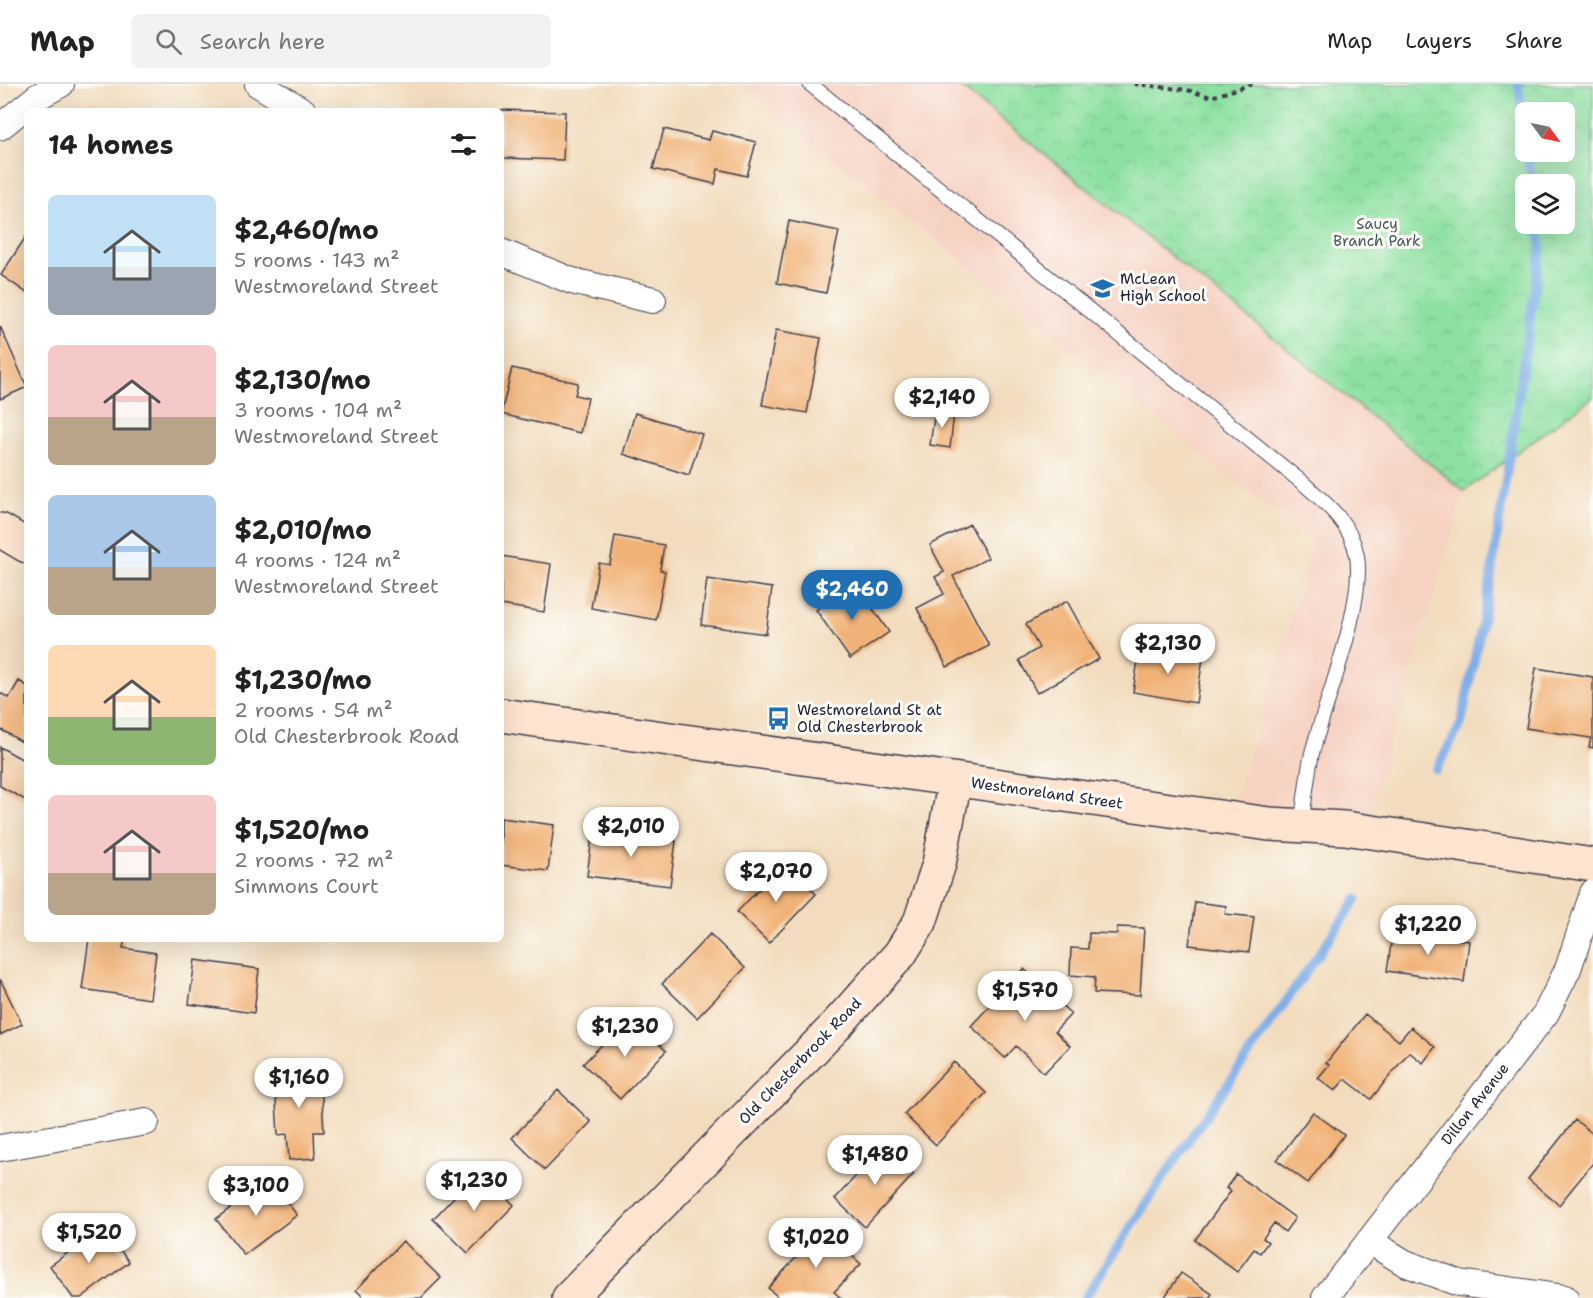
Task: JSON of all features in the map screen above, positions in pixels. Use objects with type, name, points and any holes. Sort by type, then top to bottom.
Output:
[{"type":"main road","points":[[0,530],[24,544]]},
{"type":"main road","name":"Westmoreland Street","points":[[504,715],[1269,824],[1345,828],[1593,865]]},
{"type":"main road","name":"Old Chesterbrook Road","points":[[569,1298],[832,1030],[900,954],[920,922],[939,864],[955,780]]},
{"type":"street","points":[[0,127],[37,97],[62,84]]},
{"type":"street","points":[[258,84],[299,108]]},
{"type":"street","points":[[504,253],[572,281],[653,300]]},
{"type":"street","name":"Dillon Avenue","points":[[1325,1298],[1546,1013],[1568,969],[1593,893]]},
{"type":"street","points":[[0,1148],[146,1122]]},
{"type":"street","points":[[1370,1241],[1405,1263],[1459,1283],[1565,1298]]},
{"type":"lane","points":[[810,84],[1304,484],[1339,517],[1350,535],[1357,556],[1354,604],[1312,754],[1301,826]]},
{"type":"path","points":[[1134,84],[1187,90],[1211,97],[1253,84]]},
{"type":"shaded area","name":"McLean High School","points":[[739,84],[957,84],[1464,491],[1365,828],[1234,811],[1313,542]]},
{"type":"green space","name":"Saucy Branch Park","points":[[957,84],[1593,84],[1593,397],[1464,491]]},
{"type":"building","points":[[504,110],[565,112],[563,160],[504,158]]},
{"type":"building","points":[[664,129],[709,140],[712,131],[756,142],[747,176],[718,169],[715,184],[653,169]]},
{"type":"building","points":[[789,221],[839,231],[826,293],[777,283]]},
{"type":"building","points":[[24,240],[24,291],[1,275]]},
{"type":"building","points":[[0,326],[24,380],[24,388],[0,399]]},
{"type":"building","points":[[776,330],[821,338],[807,413],[762,405]]},
{"type":"building","points":[[512,368],[578,383],[575,395],[588,398],[580,433],[504,415],[504,401]]},
{"type":"building","points":[[935,411],[954,413],[950,448],[930,445]]},
{"type":"building","points":[[635,413],[702,434],[689,475],[623,454]]},
{"type":"building","points":[[970,524],[988,558],[953,576],[989,646],[947,667],[917,608],[944,594],[935,577],[944,572],[930,545]]},
{"type":"building","points":[[615,536],[664,545],[660,570],[665,571],[656,620],[591,608],[599,563],[610,565]]},
{"type":"building","points":[[504,556],[551,564],[544,612],[504,605]]},
{"type":"building","points":[[707,579],[772,588],[766,634],[701,625]]},
{"type":"building","points":[[855,583],[889,632],[850,659],[816,610]]},
{"type":"building","points":[[1067,601],[1099,659],[1037,693],[1019,660],[1039,648],[1026,624]]},
{"type":"building","points":[[1140,648],[1203,658],[1196,703],[1133,692]]},
{"type":"building","points":[[1536,668],[1593,677],[1593,748],[1589,747],[1591,738],[1526,728]]},
{"type":"building","points":[[19,681],[24,684],[24,743],[0,729],[0,693],[9,698]]},
{"type":"building","points":[[0,747],[24,760],[24,799],[0,786]]},
{"type":"building","points":[[504,818],[554,825],[548,871],[504,865]]},
{"type":"building","points":[[593,830],[676,841],[670,886],[587,876]]},
{"type":"building","points":[[784,863],[816,894],[769,943],[737,912]]},
{"type":"building","points":[[1195,902],[1226,906],[1225,914],[1254,917],[1249,952],[1189,945]]},
{"type":"building","points":[[1117,927],[1144,928],[1140,995],[1094,993],[1095,977],[1070,975],[1071,948],[1088,949],[1089,933],[1117,934]]},
{"type":"building","points":[[1393,931],[1469,941],[1464,982],[1387,971]]},
{"type":"building","points":[[710,934],[745,968],[697,1018],[662,984]]},
{"type":"building","points":[[89,942],[124,942],[123,948],[156,953],[150,999],[82,989]]},
{"type":"building","points":[[195,960],[259,969],[254,1013],[189,1004]]},
{"type":"building","points":[[1024,969],[1071,1014],[1055,1031],[1070,1046],[1044,1073],[1016,1046],[1005,1058],[971,1026]]},
{"type":"building","points":[[0,979],[22,1024],[0,1035]]},
{"type":"building","points":[[1365,1014],[1399,1041],[1411,1027],[1435,1047],[1423,1063],[1409,1052],[1371,1099],[1345,1079],[1335,1091],[1318,1078],[1329,1065],[1326,1063]]},
{"type":"building","points":[[630,1016],[666,1051],[620,1099],[583,1064]]},
{"type":"building","points":[[954,1062],[986,1093],[936,1145],[904,1114]]},
{"type":"building","points":[[320,1066],[324,1132],[314,1132],[315,1158],[289,1160],[287,1134],[278,1135],[274,1069]]},
{"type":"building","points":[[558,1090],[591,1122],[545,1170],[512,1138]]},
{"type":"building","points":[[1313,1112],[1344,1135],[1308,1183],[1277,1160]]},
{"type":"building","points":[[1575,1120],[1593,1134],[1593,1163],[1559,1205],[1528,1179]]},
{"type":"building","points":[[884,1145],[914,1174],[865,1227],[835,1199]]},
{"type":"building","points":[[479,1171],[514,1205],[468,1253],[433,1219]]},
{"type":"building","points":[[1236,1174],[1295,1218],[1285,1232],[1274,1223],[1263,1238],[1268,1242],[1260,1253],[1254,1249],[1237,1272],[1195,1240],[1231,1191],[1226,1188]]},
{"type":"building","points":[[269,1179],[297,1215],[244,1255],[216,1219]]},
{"type":"building","points":[[816,1223],[861,1264],[834,1292],[841,1298],[779,1298],[768,1288],[805,1248],[798,1242]]},
{"type":"building","points":[[103,1227],[129,1262],[81,1298],[73,1298],[50,1266]]},
{"type":"building","points":[[403,1241],[441,1278],[421,1298],[364,1298],[356,1290]]},
{"type":"building","points":[[1181,1273],[1212,1294],[1209,1298],[1164,1298]]},
{"type":"waterway","points":[[1518,84],[1521,102]]},
{"type":"waterway","points":[[1529,162],[1530,174]]},
{"type":"waterway","points":[[1436,770],[1461,724],[1490,583],[1541,247],[1539,234]]},
{"type":"waterway","points":[[1085,1298],[1158,1185],[1357,899]]},
{"type":"place","name":"McLean High School","points":[[1102,288]]},
{"type":"place","name":"Westmoreland St at Old Chesterbrook","points":[[779,719]]}]
